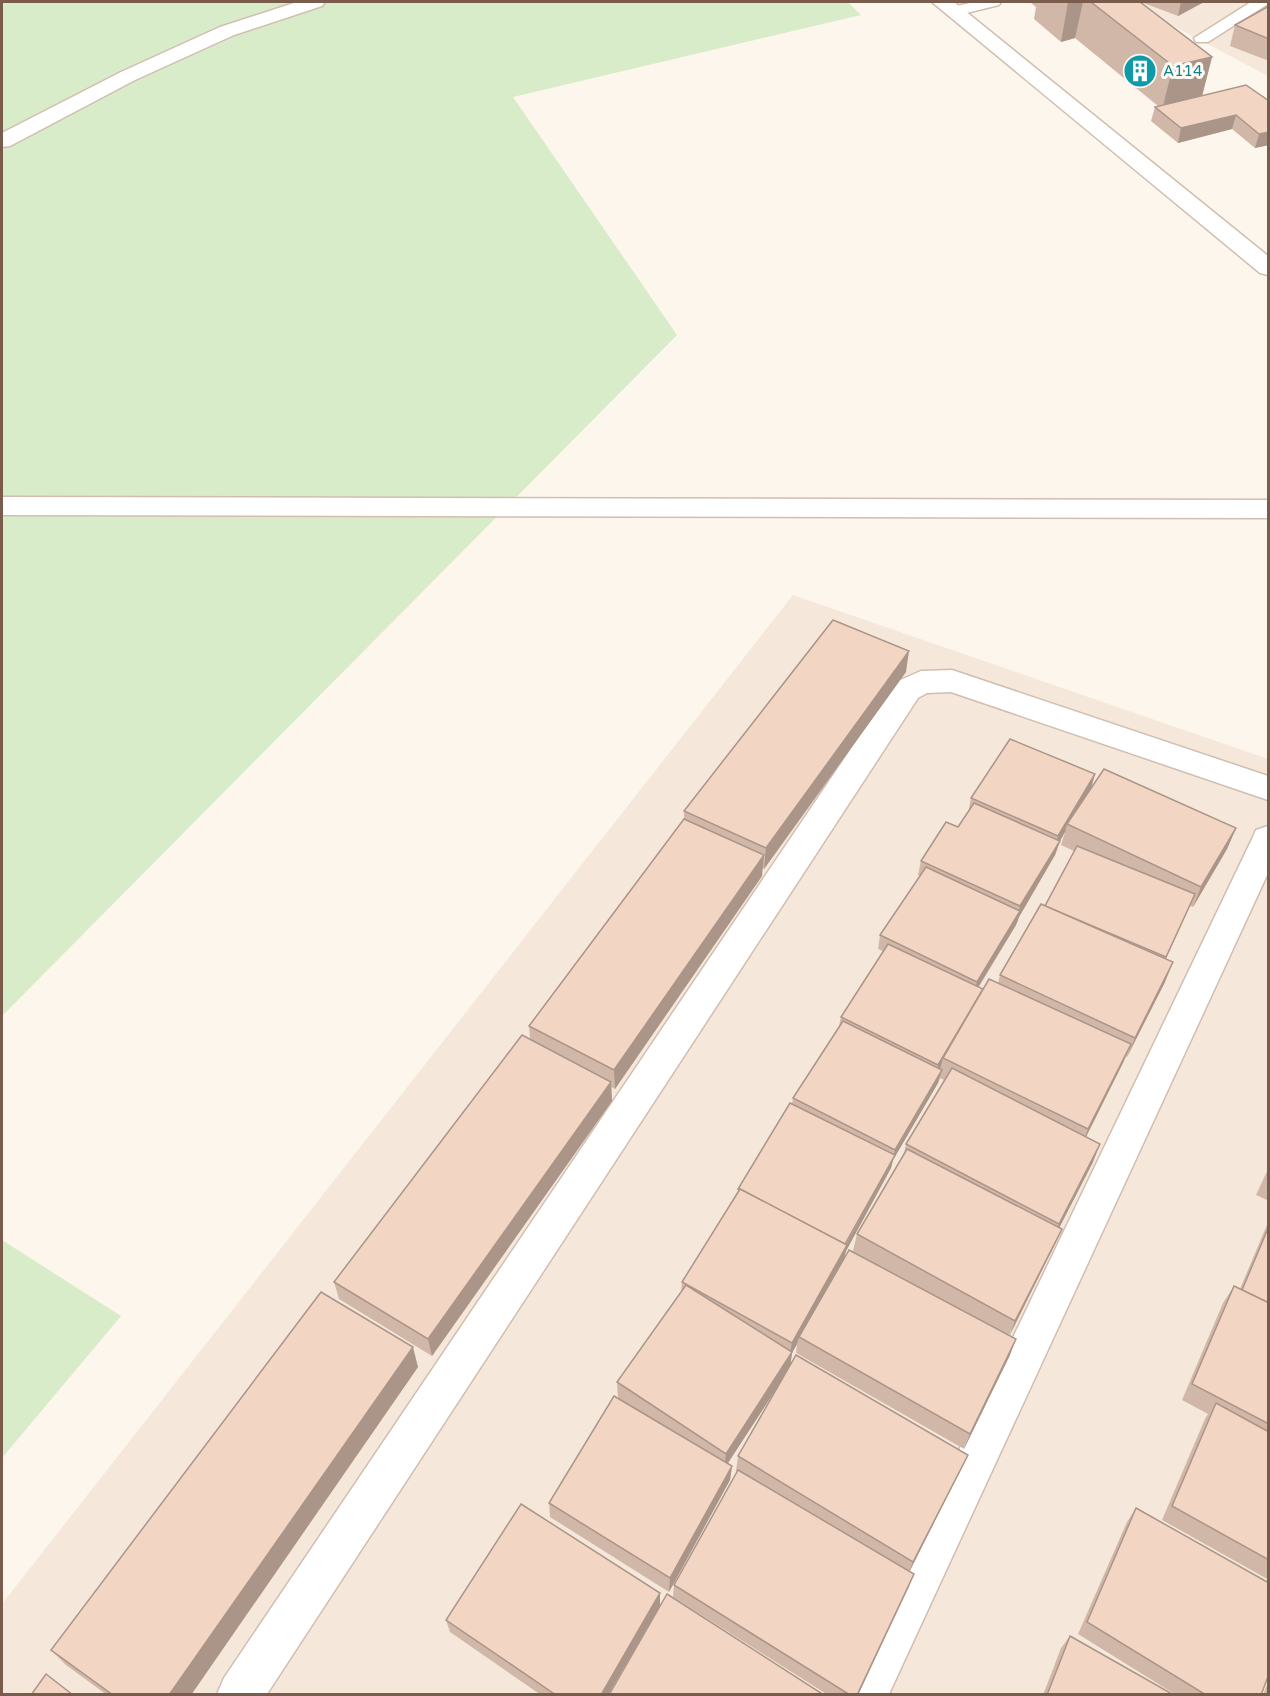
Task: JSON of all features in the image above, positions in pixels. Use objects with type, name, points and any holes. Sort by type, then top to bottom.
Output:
[{"type":"street","points":[[2,141],[128,76],[227,31],[315,2]]},
{"type":"street","points":[[948,6],[1269,268]]},
{"type":"street","points":[[2,506],[1269,509]]},
{"type":"street","points":[[240,1695],[907,690],[921,682],[952,681],[1269,788]]},
{"type":"street","points":[[865,1695],[1269,839]]},
{"type":"lane","points":[[948,6],[993,2]]},
{"type":"lane","points":[[1202,38],[1262,2]]},
{"type":"shaded area","points":[[1128,2],[1268,2],[1268,76]]},
{"type":"shaded area","points":[[793,595],[1268,759],[1268,1694],[2,1694],[2,1604]]},
{"type":"green space","points":[[2,2],[848,2],[861,15],[513,97],[677,335],[2,1016]]},
{"type":"green space","points":[[2,1240],[121,1316],[2,1458]]},
{"type":"building","points":[[1091,2],[1140,2],[1212,57],[1173,66]]},
{"type":"building","points":[[1269,6],[1269,39],[1235,25]]},
{"type":"building","points":[[1246,85],[1269,101],[1269,132],[1259,134],[1236,115],[1181,128],[1155,107]]},
{"type":"building","points":[[833,620],[909,651],[766,848],[684,811]]},
{"type":"building","points":[[1010,739],[1095,774],[1058,836],[971,798]]},
{"type":"building","points":[[1104,769],[1236,828],[1201,887],[1067,824]]},
{"type":"building","points":[[974,803],[1060,841],[1020,906],[921,861],[946,822],[958,827]]},
{"type":"building","points":[[684,819],[764,855],[614,1070],[529,1026]]},
{"type":"building","points":[[1077,846],[1195,894],[1166,957],[1045,906]]},
{"type":"building","points":[[926,867],[1020,911],[977,982],[880,935]]},
{"type":"building","points":[[1041,904],[1173,962],[1135,1038],[1000,975]]},
{"type":"building","points":[[888,944],[983,989],[938,1065],[841,1017]]},
{"type":"building","points":[[989,979],[1131,1044],[1088,1129],[943,1058]]},
{"type":"building","points":[[843,1021],[942,1070],[895,1150],[793,1098]]},
{"type":"building","points":[[522,1035],[611,1082],[428,1339],[334,1282]]},
{"type":"building","points":[[952,1068],[1100,1144],[1059,1224],[906,1144]]},
{"type":"building","points":[[790,1103],[895,1155],[845,1244],[738,1189]]},
{"type":"building","points":[[907,1149],[1062,1229],[1015,1321],[857,1234]]},
{"type":"building","points":[[740,1189],[847,1245],[792,1343],[682,1282]]},
{"type":"building","points":[[1269,1226],[1269,1303],[1242,1290]]},
{"type":"building","points":[[849,1250],[1016,1339],[970,1434],[799,1337]]},
{"type":"building","points":[[686,1285],[792,1352],[726,1454],[617,1382]]},
{"type":"building","points":[[1234,1286],[1269,1303],[1269,1424],[1192,1384]]},
{"type":"building","points":[[321,1292],[413,1347],[169,1695],[113,1695],[51,1650]]},
{"type":"building","points":[[796,1355],[968,1455],[913,1562],[738,1456]]},
{"type":"building","points":[[614,1396],[732,1466],[670,1578],[549,1503]]},
{"type":"building","points":[[1216,1403],[1269,1432],[1269,1560],[1172,1506]]},
{"type":"building","points":[[738,1470],[914,1574],[857,1695],[850,1695],[674,1585]]},
{"type":"building","points":[[521,1504],[660,1593],[601,1695],[556,1695],[446,1620]]},
{"type":"building","points":[[1136,1508],[1269,1583],[1269,1674],[1261,1695],[1206,1695],[1087,1622]]},
{"type":"building","points":[[667,1594],[824,1695],[609,1695]]},
{"type":"building","points":[[1070,1636],[1174,1695],[1047,1695]]},
{"type":"building","points":[[46,1674],[73,1695],[31,1695]]},
{"type":"place","name":"A114","points":[[1140,71]]}]
